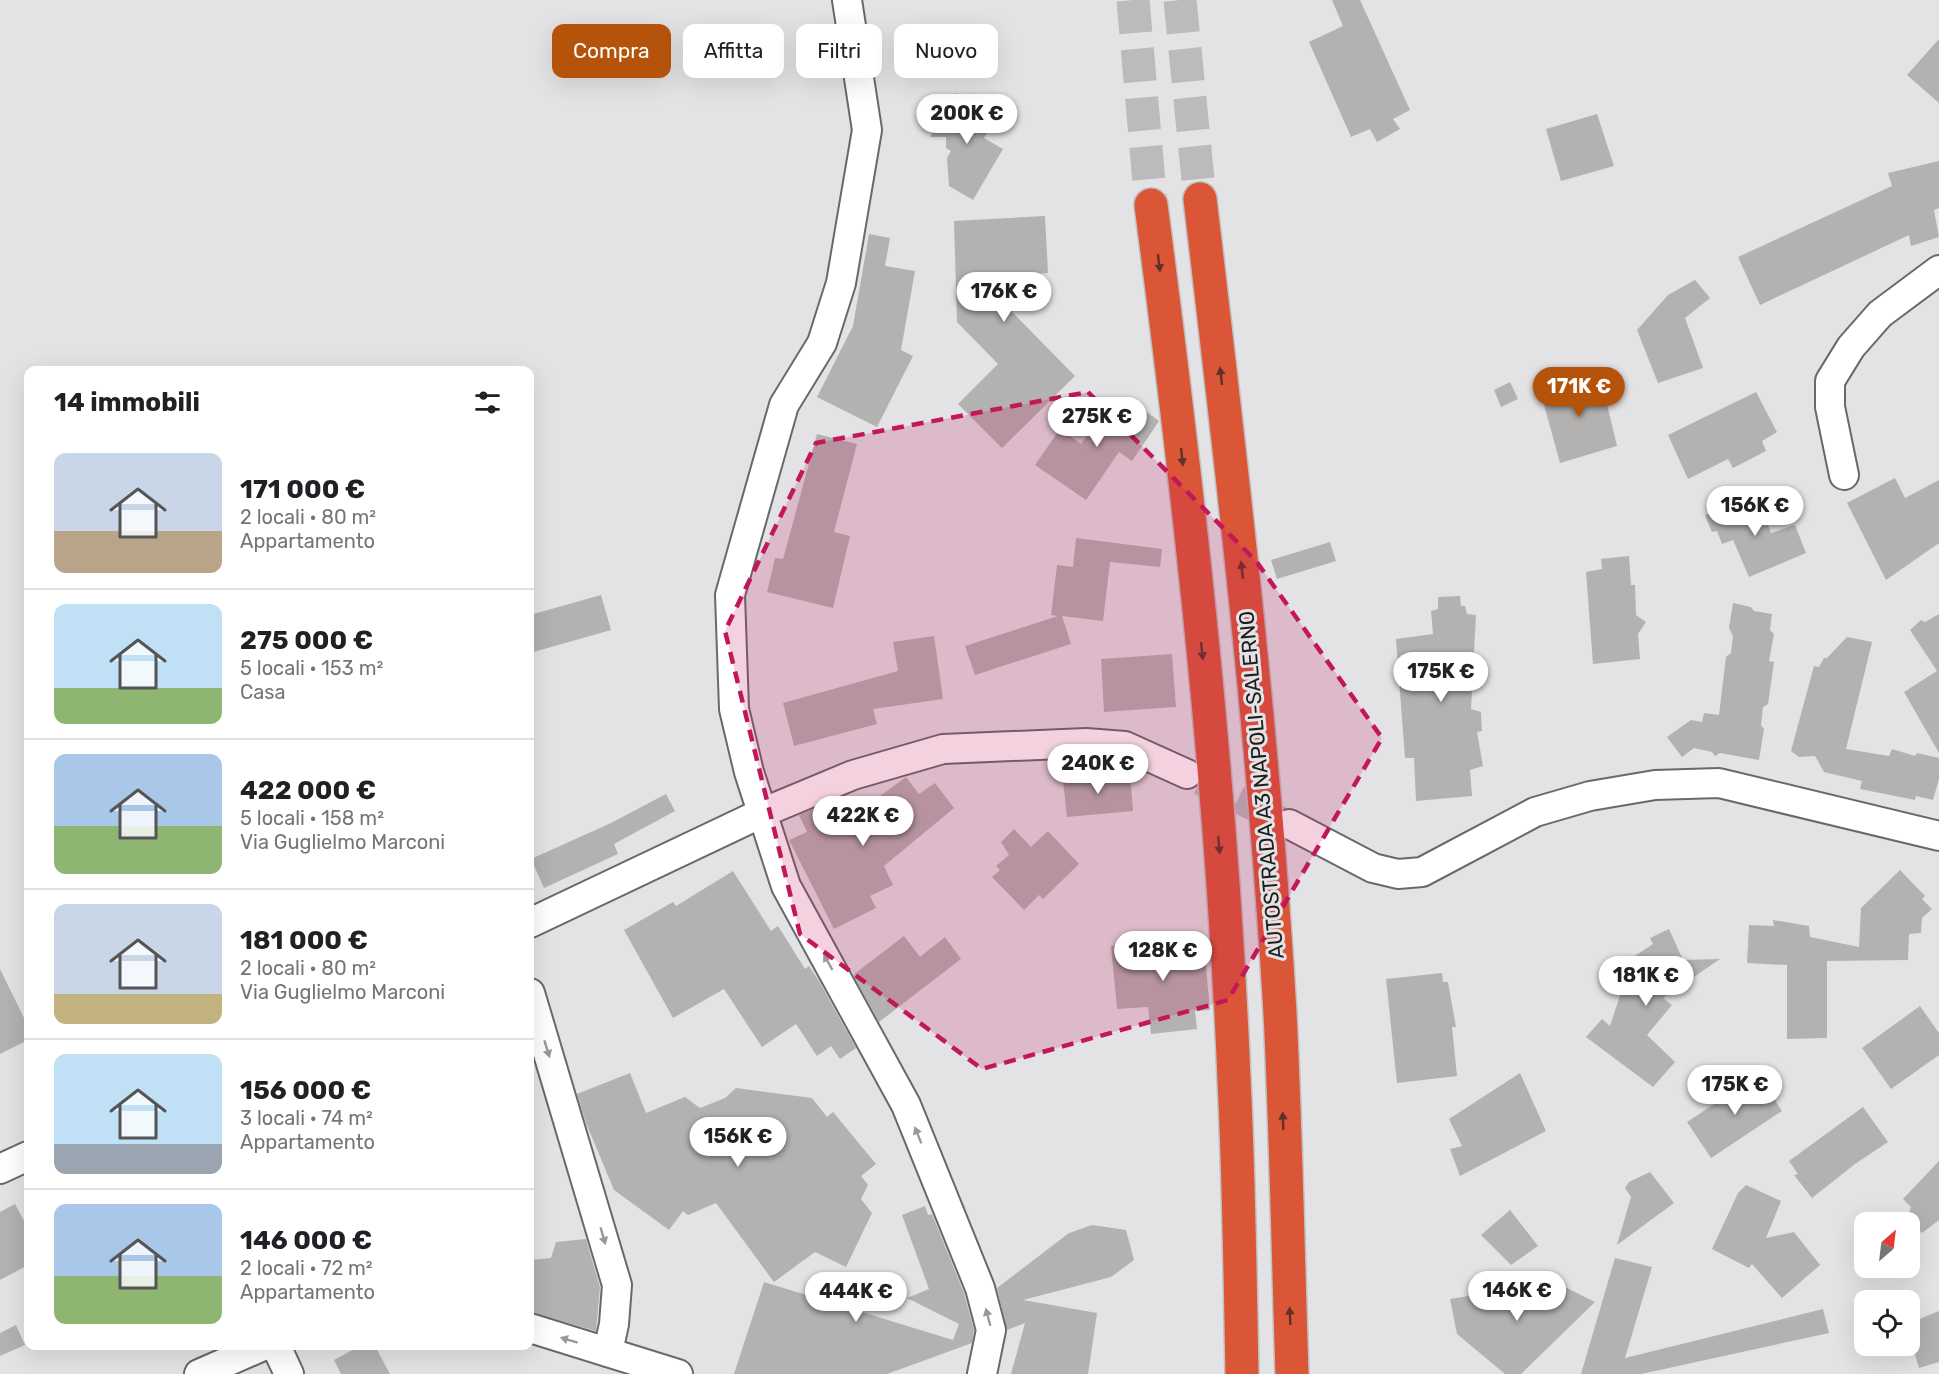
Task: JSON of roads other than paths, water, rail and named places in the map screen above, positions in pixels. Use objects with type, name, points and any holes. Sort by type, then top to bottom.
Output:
[{"type":"highway","name":"AUTOSTRADA A3 NAPOLI-SALERNO","points":[[1200,199],[1256,699],[1272,902],[1280,1015],[1292,1374]]},
{"type":"highway","points":[[1151,205],[1176,401],[1208,710],[1222,879],[1234,1078],[1242,1374]]},
{"type":"street","points":[[848,0],[867,130],[841,283],[822,343],[784,405],[730,595],[734,709],[749,772],[764,812],[786,886],[906,1105],[980,1288],[992,1330],[982,1374]]},
{"type":"street","points":[[1844,475],[1830,406],[1830,381],[1851,347],[1880,314],[1939,270]]},
{"type":"street","points":[[534,921],[764,812],[853,776],[943,749],[1086,743],[1125,746],[1186,774]]},
{"type":"street","points":[[1289,824],[1373,868],[1398,874],[1422,872],[1534,812],[1590,796],[1655,785],[1719,783],[1939,836]]},
{"type":"street","points":[[534,1006],[617,1285],[614,1324],[608,1352]]},
{"type":"street","points":[[0,1169],[24,1158]]},
{"type":"street","points":[[534,1329],[678,1374]]},
{"type":"street","points":[[199,1374],[254,1350]]},
{"type":"street","points":[[278,1350],[289,1374]]},
{"type":"tunnel","points":[[1133,0],[1151,205]]},
{"type":"tunnel","points":[[1180,0],[1200,199]]},
{"type":"tunnel","points":[[1200,781],[1282,821]]}]
